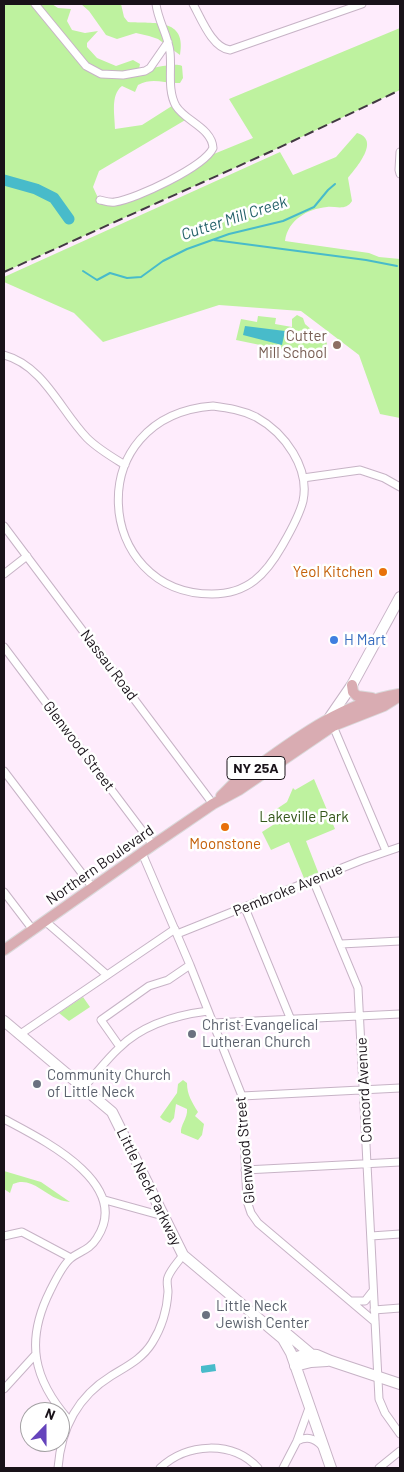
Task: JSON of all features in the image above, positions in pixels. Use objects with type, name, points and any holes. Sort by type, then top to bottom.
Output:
[{"type":"main road","points":[[332,721],[400,596]]},
{"type":"main road","points":[[352,685],[353,692],[359,698],[378,697]]},
{"type":"main road","name":"Northern Boulevard","points":[[332,721],[384,706],[400,695]]},
{"type":"main road","name":"Northern Boulevard","points":[[4,950],[213,804],[233,784],[332,721],[378,697],[400,695]]},
{"type":"main road","name":"Little Neck Parkway","points":[[4,1021],[112,1112],[183,1255],[271,1328],[287,1344],[331,1468]]},
{"type":"main road","points":[[271,1328],[286,1333],[311,1354],[400,1384]]},
{"type":"main road","points":[[294,1362],[311,1354]]},
{"type":"main road","points":[[294,1362],[331,1361]]},
{"type":"street","points":[[34,4],[86,66],[101,74],[123,76],[145,71],[150,68],[168,42]]},
{"type":"street","points":[[100,200],[114,202],[136,196],[179,176],[211,151],[212,143],[209,136],[187,119],[175,104],[171,94],[168,42],[156,4]]},
{"type":"street","points":[[193,4],[214,42],[220,47],[230,50],[362,4]]},
{"type":"street","points":[[400,152],[400,174]]},
{"type":"street","points":[[4,355],[24,364],[39,376],[86,438],[125,465]]},
{"type":"street","points":[[213,406],[244,412],[256,417],[272,428],[289,446],[298,461],[304,478],[303,501],[297,518],[270,566],[262,575],[239,590],[212,594],[195,593],[170,584],[148,569],[131,548],[118,510],[118,492],[125,465],[135,445],[152,429],[179,413],[190,409],[213,406]]},
{"type":"street","points":[[304,478],[360,470],[384,478],[400,487]]},
{"type":"street","name":"Nassau Road","points":[[4,526],[213,804]]},
{"type":"street","points":[[4,574],[27,556]]},
{"type":"street","name":"Glenwood Street","points":[[4,647],[154,845]]},
{"type":"street","points":[[332,721],[386,851]]},
{"type":"street","points":[[4,771],[93,888]]},
{"type":"street","name":"Pembroke Avenue","points":[[19,1035],[176,931],[245,908],[400,847]]},
{"type":"street","name":"Glenwood Street","points":[[142,853],[190,964],[242,1096],[247,1200],[254,1218],[375,1322]]},
{"type":"street","name":"Concord Avenue","points":[[313,880],[357,986],[378,1377],[381,1406],[400,1434]]},
{"type":"street","points":[[4,892],[33,930]]},
{"type":"street","points":[[245,908],[291,1020]]},
{"type":"street","points":[[46,921],[107,975]]},
{"type":"street","points":[[341,944],[400,941]]},
{"type":"street","points":[[120,1047],[101,1020],[149,986],[168,980],[190,964]]},
{"type":"street","points":[[82,1088],[131,1037],[152,1025],[183,1015],[208,1011]]},
{"type":"street","points":[[213,1023],[400,1014]]},
{"type":"street","points":[[242,1096],[400,1088]]},
{"type":"street","points":[[4,1119],[52,1145],[72,1161],[93,1181],[104,1200],[105,1220],[97,1239],[84,1252],[71,1258],[54,1282],[42,1310],[36,1336],[35,1355],[39,1374],[54,1402]]},
{"type":"street","points":[[245,1170],[400,1162]]},
{"type":"street","points":[[104,1200],[163,1216]]},
{"type":"street","points":[[4,1236],[22,1232],[71,1258]]},
{"type":"street","points":[[371,1236],[400,1234]]},
{"type":"street","points":[[70,1419],[90,1392],[138,1359],[151,1344],[159,1331],[166,1308],[167,1278],[183,1255]]},
{"type":"street","points":[[350,1301],[365,1301],[373,1291]]},
{"type":"street","points":[[374,1310],[400,1308]]},
{"type":"street","points":[[4,1389],[35,1355]]},
{"type":"street","points":[[276,1468],[284,1467],[297,1441],[309,1408]]},
{"type":"street","points":[[297,1441],[303,1438],[312,1439],[322,1446]]},
{"type":"street","points":[[160,1468],[182,1453],[204,1448],[235,1452],[261,1467],[268,1468]]},
{"type":"street","points":[[379,1468],[400,1451]]},
{"type":"street","points":[[58,1468],[60,1452]]},
{"type":"street","points":[[251,1461],[258,1468]]},
{"type":"green space","points":[[4,4],[52,4],[58,8],[71,9],[67,21],[72,30],[85,33],[98,31],[87,43],[87,47],[97,58],[116,66],[133,60],[140,64],[139,69],[173,65],[182,66],[183,78],[180,83],[149,81],[138,85],[135,92],[122,86],[118,90],[114,106],[115,129],[142,125],[175,104],[187,119],[99,171],[93,187],[99,200],[104,201],[136,195],[204,158],[253,138],[229,99],[400,28],[400,90],[272,151],[4,272]]},
{"type":"green space","points":[[81,4],[121,4],[124,17],[128,22],[157,23],[173,28],[178,34],[181,43],[180,55],[158,39],[149,36],[136,33],[117,39],[106,35],[89,11]]},
{"type":"green space","points":[[357,133],[364,137],[367,142],[367,148],[361,161],[348,178],[352,201],[350,204],[344,207],[320,208],[306,213],[290,227],[285,241],[400,259],[400,418],[380,414],[359,355],[301,311],[219,305],[103,342],[74,313],[4,282],[4,277],[280,152],[293,175],[336,157]]},
{"type":"green space","points":[[297,315],[303,318],[305,324],[327,343],[323,358],[236,340],[241,319],[257,322],[258,316],[276,318],[275,324],[292,327],[292,319]]},
{"type":"green space","name":"Lakeville Park","points":[[314,779],[335,829],[306,841],[320,877],[306,883],[289,842],[271,850],[262,832],[276,823],[269,814],[287,802],[293,788],[295,790]]},
{"type":"green space","points":[[83,997],[90,1007],[69,1021],[59,1013]]},
{"type":"green space","points":[[183,1080],[187,1083],[189,1095],[198,1112],[195,1116],[204,1124],[202,1135],[198,1140],[181,1133],[187,1109],[176,1104],[174,1118],[170,1123],[160,1117],[177,1093],[178,1084]]},
{"type":"green space","points":[[4,1171],[41,1182],[70,1202],[62,1201],[25,1182],[13,1184],[10,1193],[4,1189]]},
{"type":"water","points":[[245,326],[285,331],[282,345],[243,335]]},
{"type":"water","points":[[215,1364],[216,1371],[202,1373],[201,1366]]},
{"type":"waterway","name":"Cutter Mill Creek","points":[[4,180],[36,189],[54,198],[69,219]]},
{"type":"waterway","name":"Cutter Mill Creek","points":[[83,271],[97,280],[110,273],[127,278],[141,277],[163,261],[187,249],[229,234],[283,221],[314,207],[335,184]]},
{"type":"waterway","points":[[214,240],[366,260],[397,266]]},
{"type":"railway","points":[[4,272],[272,151],[400,90]]},
{"type":"place","name":"Cutter Mill School","points":[[337,345]]},
{"type":"place","name":"Yeol Kitchen","points":[[383,572]]},
{"type":"place","name":"H Mart","points":[[334,640]]},
{"type":"place","name":"Moonstone","points":[[225,827]]},
{"type":"place","name":"Christ Evangelical Lutheran Church","points":[[192,1034]]},
{"type":"place","name":"Community Church of Little Neck","points":[[37,1084]]},
{"type":"place","name":"Little Neck Jewish Center","points":[[206,1315]]}]
